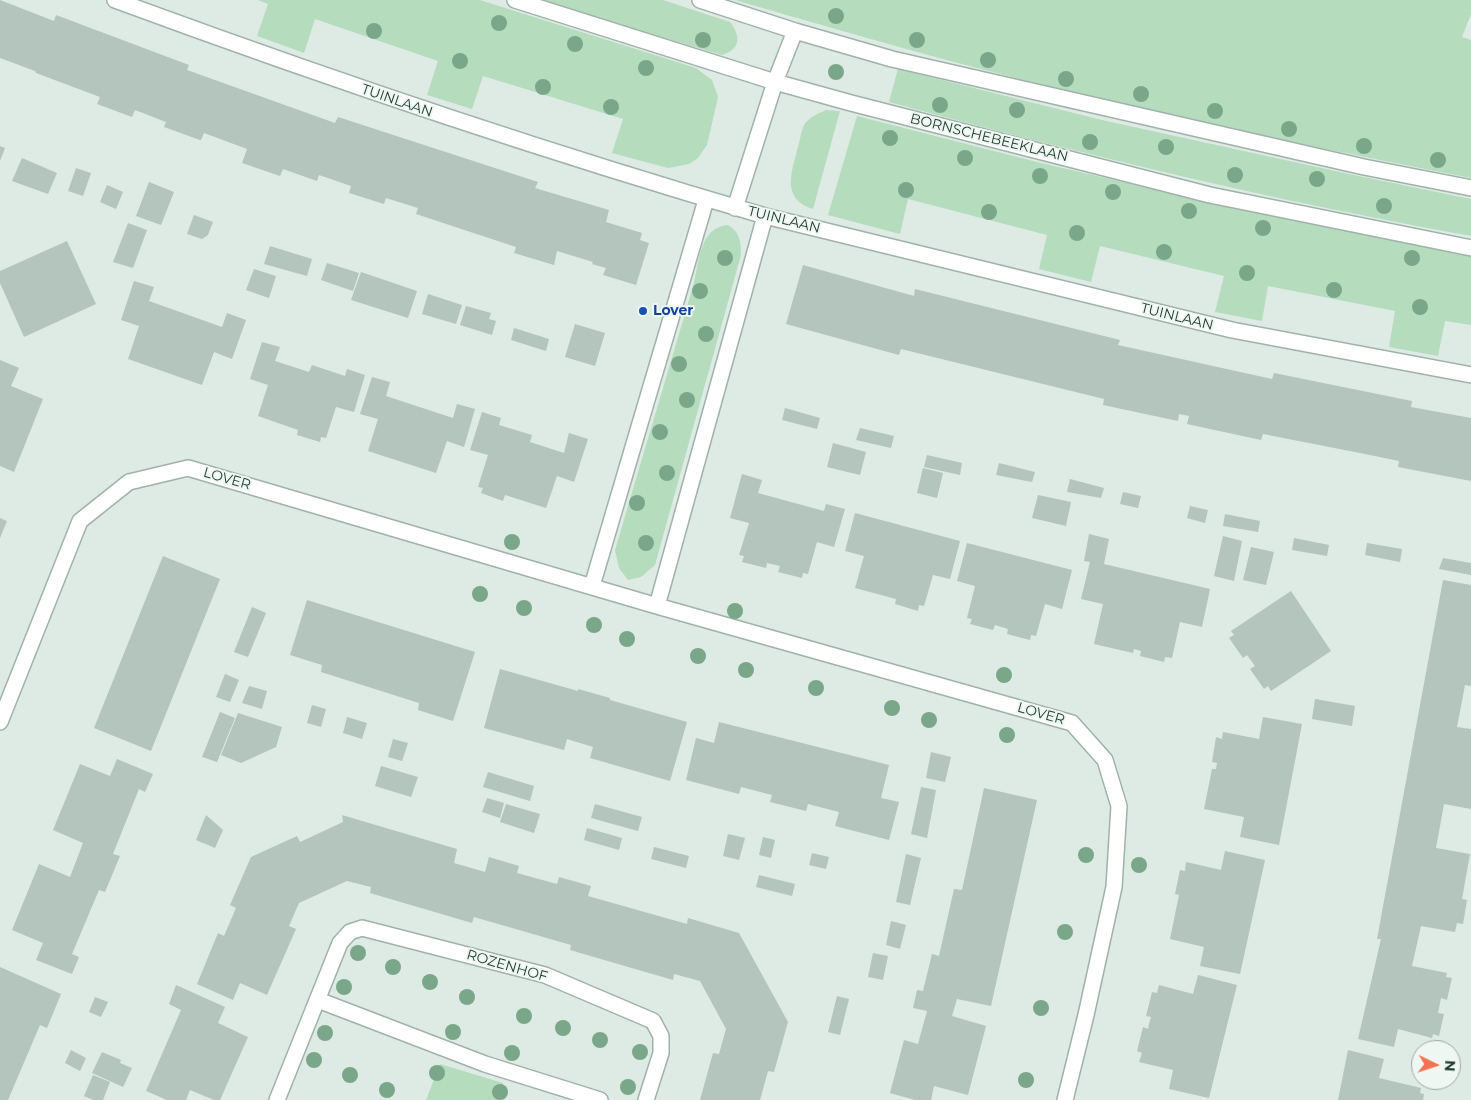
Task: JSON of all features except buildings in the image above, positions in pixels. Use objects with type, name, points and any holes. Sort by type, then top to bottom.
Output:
[{"type":"street","name":"TUINLAAN","points":[[114,0],[274,58],[438,114],[706,200],[1232,330],[1471,375]]},
{"type":"street","name":"BORNSCHEBEEKLAAN","points":[[515,0],[775,82],[1210,195],[1471,248]]},
{"type":"street","points":[[700,0],[795,30],[912,63],[1364,167],[1471,188]]},
{"type":"street","points":[[735,208],[775,82],[795,30]]},
{"type":"street","points":[[592,586],[706,200]]},
{"type":"street","points":[[657,606],[765,216]]},
{"type":"street","name":"LOVER","points":[[0,722],[80,521],[129,482],[188,468],[657,606],[1072,723],[1105,760],[1119,806],[1114,887],[1065,1100]]},
{"type":"street","name":"ROZENHOF","points":[[277,1100],[340,943],[350,932],[362,928],[546,975],[653,1021],[660,1036],[661,1053],[646,1100]]},
{"type":"street","points":[[318,1000],[485,1064],[600,1100]]},
{"type":"green space","points":[[258,0],[480,0],[696,68],[712,80],[718,97],[707,145],[698,158],[689,164],[668,168],[612,153],[623,119],[483,76],[472,109],[427,95],[438,61],[315,19],[304,53],[257,36],[268,4]]},
{"type":"green space","points":[[537,0],[663,0],[730,22],[736,32],[737,42],[733,49],[722,55]]},
{"type":"green space","points":[[735,0],[1471,0],[1471,14],[1462,37],[1471,40],[1471,178],[1285,140],[1100,99],[947,60]]},
{"type":"green space","points":[[898,69],[1102,120],[1471,199],[1471,236],[1251,192],[1033,140],[889,102]]},
{"type":"green space","points":[[826,110],[840,111],[813,209],[796,198],[792,191],[791,175],[804,125],[811,118]]},
{"type":"green space","points":[[857,116],[1041,163],[1214,203],[1471,255],[1471,325],[1445,321],[1438,356],[1389,347],[1395,311],[1268,286],[1262,321],[1215,312],[1224,276],[1100,246],[1091,282],[1039,269],[1047,235],[908,199],[900,234],[828,215]]},
{"type":"green space","points":[[728,225],[739,238],[741,255],[655,565],[641,577],[628,580],[619,568],[615,550],[694,283],[702,246],[712,232],[719,227]]},
{"type":"green space","points":[[440,1064],[503,1083],[498,1100],[426,1100]]},
{"type":"place","name":"Lover","points":[[643,311]]}]
